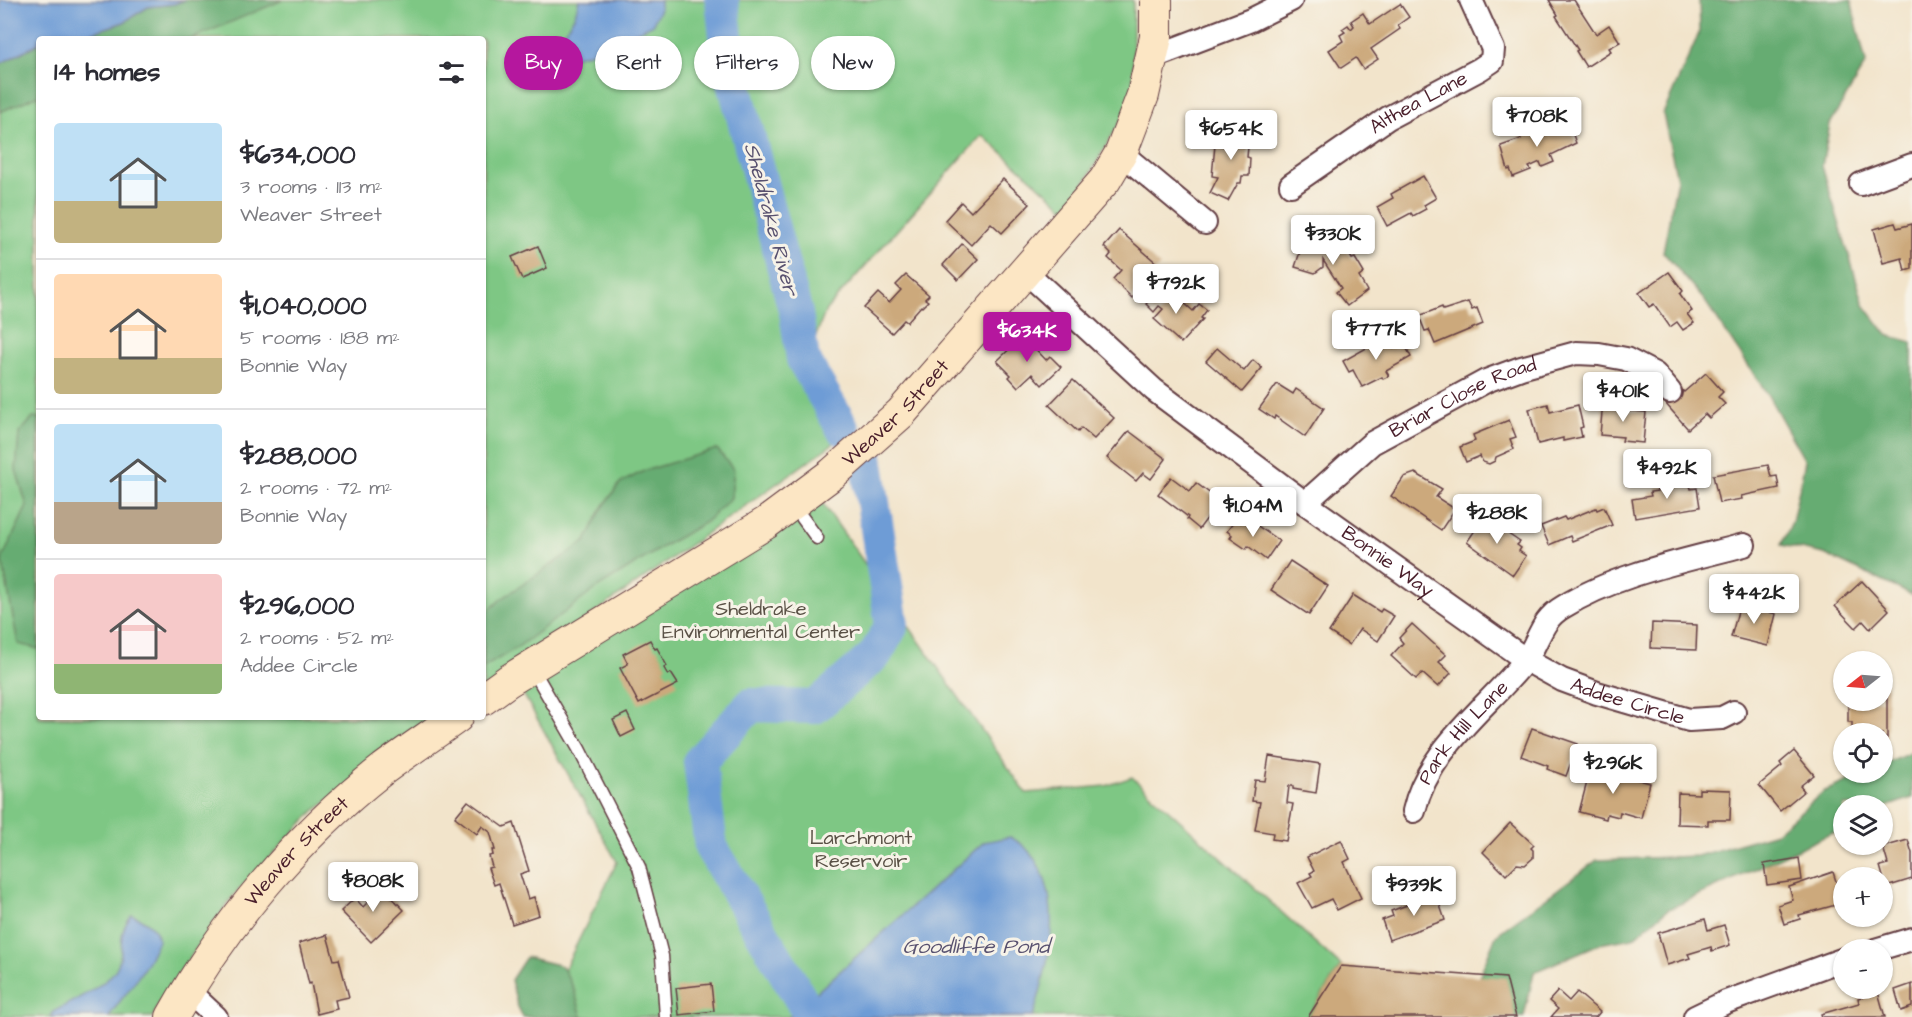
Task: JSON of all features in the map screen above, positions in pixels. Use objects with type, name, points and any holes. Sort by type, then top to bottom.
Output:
[{"type":"main road","name":"Weaver Street","points":[[486,697],[508,681],[766,523],[832,474],[901,413],[1105,180],[1121,153],[1143,95],[1156,37],[1156,0]]},
{"type":"main road","name":"Weaver Street","points":[[172,1017],[187,990],[240,914],[284,862],[341,805],[383,770],[453,720]]},
{"type":"street","points":[[1151,57],[1251,20],[1291,0]]},
{"type":"street","name":"Althea Lane","points":[[1291,185],[1388,118],[1492,61],[1493,49],[1471,0]]},
{"type":"street","points":[[1121,153],[1204,223]]},
{"type":"street","points":[[1861,184],[1912,165]]},
{"type":"street","name":"Bonnie Way","points":[[1026,272],[1154,390],[1305,502],[1526,660]]},
{"type":"street","name":"Briar Close Road","points":[[1305,502],[1372,443],[1486,381],[1521,368],[1576,353],[1599,354],[1626,359],[1655,374],[1670,392]]},
{"type":"street","points":[[1526,660],[1549,616],[1564,606],[1629,576],[1744,545]]},
{"type":"street","name":"Addee Circle","points":[[1526,660],[1579,687],[1689,720],[1722,718],[1734,712]]},
{"type":"street","name":"Park Hill Lane","points":[[1414,811],[1419,791],[1427,774],[1444,751],[1526,660]]},
{"type":"street","points":[[1893,945],[1912,939]]},
{"type":"street","points":[[1695,1017],[1726,1002],[1833,963]]},
{"type":"street","points":[[187,990],[216,1017]]},
{"type":"lane","points":[[792,504],[817,538]]},
{"type":"lane","points":[[531,668],[579,749],[639,867],[662,957],[666,1017]]},
{"type":"green space","points":[[0,0],[1133,0],[1133,100],[1068,211],[982,135],[826,310],[811,349],[858,426],[486,690],[486,36],[36,36],[36,720],[443,720],[314,811],[233,896],[160,1000],[153,1017],[0,1017]]},
{"type":"green space","points":[[185,0],[283,0],[198,36],[82,36],[124,22],[148,7],[174,4]]},
{"type":"green space","points":[[1699,0],[1851,0],[1866,63],[1830,124],[1822,166],[1864,305],[1887,335],[1912,342],[1912,595],[1824,554],[1781,545],[1792,522],[1805,461],[1766,392],[1705,301],[1663,252],[1677,179],[1663,114],[1700,31]]},
{"type":"green space","points":[[36,45],[36,96],[0,112],[0,64]]},
{"type":"green space","points":[[33,418],[36,418],[36,648],[18,644],[2,559],[27,506],[16,470],[19,433]]},
{"type":"green space","points":[[717,449],[734,470],[731,498],[706,522],[600,586],[518,647],[486,666],[486,613],[500,600],[586,541],[601,510],[620,483],[644,471]]},
{"type":"green space","name":"Larchmont Reservoir","points":[[816,494],[1026,793],[1106,786],[1132,777],[1341,966],[1308,1017],[541,1017],[617,862],[520,688]]},
{"type":"green space","points":[[1912,752],[1912,798],[1893,805],[1893,795],[1833,795],[1833,833],[1667,910],[1633,938],[1599,944],[1534,972],[1524,1017],[1463,1017],[1496,935],[1597,860],[1697,856],[1776,833],[1823,792],[1843,783],[1893,783],[1893,761]]},
{"type":"green space","points":[[526,957],[562,966],[574,989],[582,1017],[523,1017],[517,1005],[511,980]]},
{"type":"water","points":[[0,0],[185,0],[174,4],[148,7],[124,22],[82,36],[62,36],[64,33],[56,36],[36,36],[36,45],[0,64]]},
{"type":"water","points":[[579,0],[660,0],[660,9],[652,25],[628,36],[595,36],[595,51],[583,55],[583,36],[566,36],[566,29],[575,15]]},
{"type":"water","name":"Goodliffe Pond","points":[[1010,837],[1025,847],[1038,865],[1047,885],[1051,907],[1049,952],[1033,1017],[789,1017],[984,842]]},
{"type":"water","points":[[132,915],[153,928],[158,940],[143,970],[109,1017],[51,1017],[53,1012],[99,986],[114,972],[120,958],[122,934]]},
{"type":"building","points":[[1549,0],[1574,0],[1596,34],[1609,25],[1620,42],[1609,48],[1611,51],[1586,67]]},
{"type":"building","points":[[1400,4],[1409,17],[1398,25],[1400,29],[1371,49],[1378,59],[1363,69],[1356,58],[1341,68],[1329,50],[1343,41],[1340,35],[1345,32],[1342,29],[1348,25],[1351,29],[1354,26],[1351,21],[1363,13],[1370,24]]},
{"type":"building","points":[[1229,119],[1247,120],[1244,147],[1248,147],[1247,157],[1250,158],[1249,176],[1242,176],[1241,183],[1238,183],[1228,201],[1210,193],[1218,177],[1212,176],[1215,145],[1226,146]]},
{"type":"building","points":[[1568,121],[1576,143],[1551,155],[1554,162],[1542,167],[1540,162],[1529,167],[1531,170],[1513,177],[1510,169],[1508,170],[1501,146],[1521,139],[1520,135],[1530,131],[1531,136]]},
{"type":"building","points":[[1423,176],[1436,198],[1424,205],[1426,209],[1413,216],[1411,213],[1387,226],[1377,207],[1393,198],[1391,194]]},
{"type":"building","points":[[1003,179],[1030,204],[1002,233],[991,223],[971,245],[945,220],[961,202],[971,212]]},
{"type":"building","points":[[1895,223],[1897,228],[1912,224],[1912,269],[1905,271],[1902,258],[1883,263],[1874,229]]},
{"type":"building","points":[[1119,230],[1160,266],[1132,298],[1113,279],[1121,270],[1108,258],[1111,254],[1104,247]]},
{"type":"building","points":[[1337,235],[1364,273],[1359,277],[1367,291],[1347,306],[1336,292],[1341,288],[1323,260],[1323,267],[1315,273],[1295,267],[1305,237],[1330,241]]},
{"type":"building","points":[[962,244],[978,259],[958,280],[943,265]]},
{"type":"building","points":[[538,246],[547,268],[522,279],[512,257]]},
{"type":"building","points":[[1669,272],[1683,291],[1680,294],[1692,311],[1687,314],[1694,323],[1683,330],[1677,322],[1670,327],[1654,304],[1649,307],[1639,293]]},
{"type":"building","points":[[906,275],[929,295],[925,299],[928,301],[892,333],[864,308],[878,293],[889,303],[901,290],[896,285]]},
{"type":"building","points":[[1158,290],[1165,297],[1170,290],[1193,311],[1199,304],[1207,310],[1201,318],[1203,319],[1181,343],[1154,319],[1163,309],[1159,306],[1154,312],[1146,304]]},
{"type":"building","points":[[1468,302],[1472,310],[1477,308],[1483,324],[1435,344],[1429,330],[1425,331],[1419,316],[1442,307],[1443,310]]},
{"type":"building","points":[[1023,336],[1046,360],[1050,356],[1061,367],[1042,385],[1032,374],[1018,387],[1009,377],[1011,375],[997,361]]},
{"type":"building","points":[[1388,336],[1394,348],[1404,343],[1411,357],[1386,371],[1389,376],[1362,387],[1353,370],[1349,372],[1343,361]]},
{"type":"building","points":[[1217,348],[1244,371],[1253,360],[1262,368],[1242,392],[1206,361]]},
{"type":"building","points":[[1706,373],[1723,392],[1718,397],[1725,404],[1709,418],[1705,414],[1688,429],[1665,403],[1681,389],[1684,392]]},
{"type":"building","points":[[1073,380],[1114,418],[1094,439],[1081,428],[1078,432],[1049,405]]},
{"type":"building","points":[[1277,384],[1293,394],[1296,389],[1324,408],[1305,437],[1275,416],[1274,419],[1259,409]]},
{"type":"building","points":[[1603,401],[1622,403],[1621,410],[1646,412],[1643,443],[1622,441],[1623,437],[1600,435]]},
{"type":"building","points":[[1548,404],[1550,412],[1578,405],[1583,427],[1580,428],[1582,437],[1563,441],[1563,438],[1538,444],[1529,409]]},
{"type":"building","points":[[1509,420],[1516,437],[1510,439],[1514,449],[1496,457],[1495,461],[1489,464],[1483,462],[1480,456],[1466,462],[1460,447],[1475,441],[1473,435]]},
{"type":"building","points":[[1129,431],[1166,459],[1151,479],[1143,473],[1136,481],[1107,458]]},
{"type":"building","points":[[1768,465],[1771,477],[1777,476],[1779,488],[1719,503],[1713,475]]},
{"type":"building","points":[[1415,473],[1442,489],[1436,497],[1455,509],[1441,530],[1391,496],[1404,477]]},
{"type":"building","points":[[1171,477],[1190,491],[1196,483],[1220,501],[1199,529],[1187,519],[1188,517],[1158,494]]},
{"type":"building","points":[[1689,481],[1691,489],[1697,488],[1700,507],[1635,518],[1632,499],[1651,496],[1650,492],[1657,491],[1657,486]]},
{"type":"building","points":[[1604,507],[1612,525],[1572,541],[1570,536],[1549,545],[1541,526],[1564,517],[1566,520]]},
{"type":"building","points":[[1486,514],[1500,524],[1498,527],[1520,542],[1517,545],[1521,548],[1519,551],[1526,556],[1513,575],[1467,542]]},
{"type":"building","points":[[1245,517],[1279,541],[1266,560],[1248,546],[1246,549],[1230,538],[1232,535],[1227,531],[1236,519],[1241,523]]},
{"type":"building","points":[[1290,561],[1328,586],[1309,615],[1271,590]]},
{"type":"building","points":[[1862,581],[1889,610],[1870,629],[1863,621],[1856,628],[1835,606]]},
{"type":"building","points":[[1353,595],[1380,612],[1382,609],[1394,616],[1378,641],[1360,629],[1349,645],[1329,632]]},
{"type":"building","points":[[1740,604],[1776,614],[1768,646],[1731,637]]},
{"type":"building","points":[[1652,623],[1697,625],[1696,650],[1651,648]]},
{"type":"building","points":[[1412,624],[1446,655],[1439,662],[1451,673],[1438,687],[1422,673],[1416,679],[1391,656],[1403,643],[1399,638]]},
{"type":"building","points":[[650,640],[667,666],[664,668],[668,675],[671,673],[678,684],[639,704],[620,668],[628,664],[623,654]]},
{"type":"building","points":[[1848,711],[1887,711],[1887,723],[1848,722]]},
{"type":"building","points":[[627,713],[635,730],[621,737],[613,720]]},
{"type":"building","points":[[1532,728],[1578,744],[1566,776],[1547,769],[1548,766],[1521,756]]},
{"type":"building","points":[[1794,751],[1814,775],[1800,786],[1804,791],[1780,811],[1759,785],[1782,766],[1780,763]]},
{"type":"building","points":[[1269,756],[1320,764],[1316,793],[1293,789],[1293,786],[1289,786],[1287,803],[1293,804],[1286,841],[1272,839],[1273,833],[1255,830],[1260,802],[1252,801],[1255,780],[1265,781]]},
{"type":"building","points":[[1591,767],[1650,783],[1641,818],[1620,812],[1619,817],[1607,814],[1606,819],[1579,812]]},
{"type":"building","points":[[1699,789],[1731,790],[1730,820],[1708,820],[1708,825],[1677,824],[1678,793],[1699,794]]},
{"type":"building","points":[[468,801],[504,827],[514,823],[529,871],[520,874],[528,899],[534,897],[539,915],[512,924],[499,883],[494,885],[488,868],[492,867],[489,856],[493,855],[492,850],[495,850],[490,832],[482,826],[477,834],[455,817]]},
{"type":"building","points":[[1510,823],[1534,845],[1531,848],[1533,858],[1525,865],[1517,864],[1506,875],[1483,852]]},
{"type":"building","points":[[1341,840],[1350,859],[1344,862],[1361,898],[1337,910],[1331,899],[1312,908],[1298,883],[1312,876],[1310,873],[1314,871],[1307,857]]},
{"type":"building","points":[[1908,840],[1912,853],[1912,879],[1893,885],[1893,867],[1880,866],[1888,864],[1885,855],[1893,855],[1893,844]]},
{"type":"building","points":[[1799,858],[1802,880],[1767,885],[1764,864]]},
{"type":"building","points":[[1833,872],[1833,906],[1799,915],[1800,919],[1784,924],[1778,905],[1793,900],[1789,887]]},
{"type":"building","points":[[380,885],[404,910],[371,942],[341,911],[355,898],[363,907],[372,898],[369,895]]},
{"type":"building","points":[[1436,894],[1445,920],[1389,940],[1382,920],[1393,916],[1391,911],[1407,905],[1405,900],[1415,896],[1417,901]]},
{"type":"building","points":[[1705,919],[1708,930],[1724,925],[1730,945],[1712,951],[1711,947],[1688,954],[1690,958],[1667,965],[1658,933]]},
{"type":"building","points":[[327,935],[334,960],[339,959],[349,997],[335,1000],[337,1009],[317,1014],[311,983],[309,984],[299,943]]},
{"type":"building","points":[[1341,966],[1506,978],[1516,1017],[1308,1017]]},
{"type":"building","points":[[711,984],[714,1011],[679,1015],[676,988]]},
{"type":"building","points":[[1912,984],[1912,1007],[1901,1011],[1895,990]]},
{"type":"building","points":[[1558,991],[1569,1001],[1577,992],[1600,1012],[1596,1017],[1551,1017],[1558,1009],[1549,1001]]},
{"type":"building","points":[[1858,999],[1880,999],[1885,1017],[1822,1017],[1821,1014],[1859,1003]]},
{"type":"waterway","name":"Sheldrake River","points":[[722,0],[729,64],[796,313],[803,359],[843,429]]},
{"type":"waterway","name":"Sheldrake River","points":[[805,1006],[711,847],[700,761],[751,705],[815,707],[875,655],[892,625],[866,457]]},
{"type":"park label","name":"Sheldrake Environmental Center","points":[[761,620]]}]
